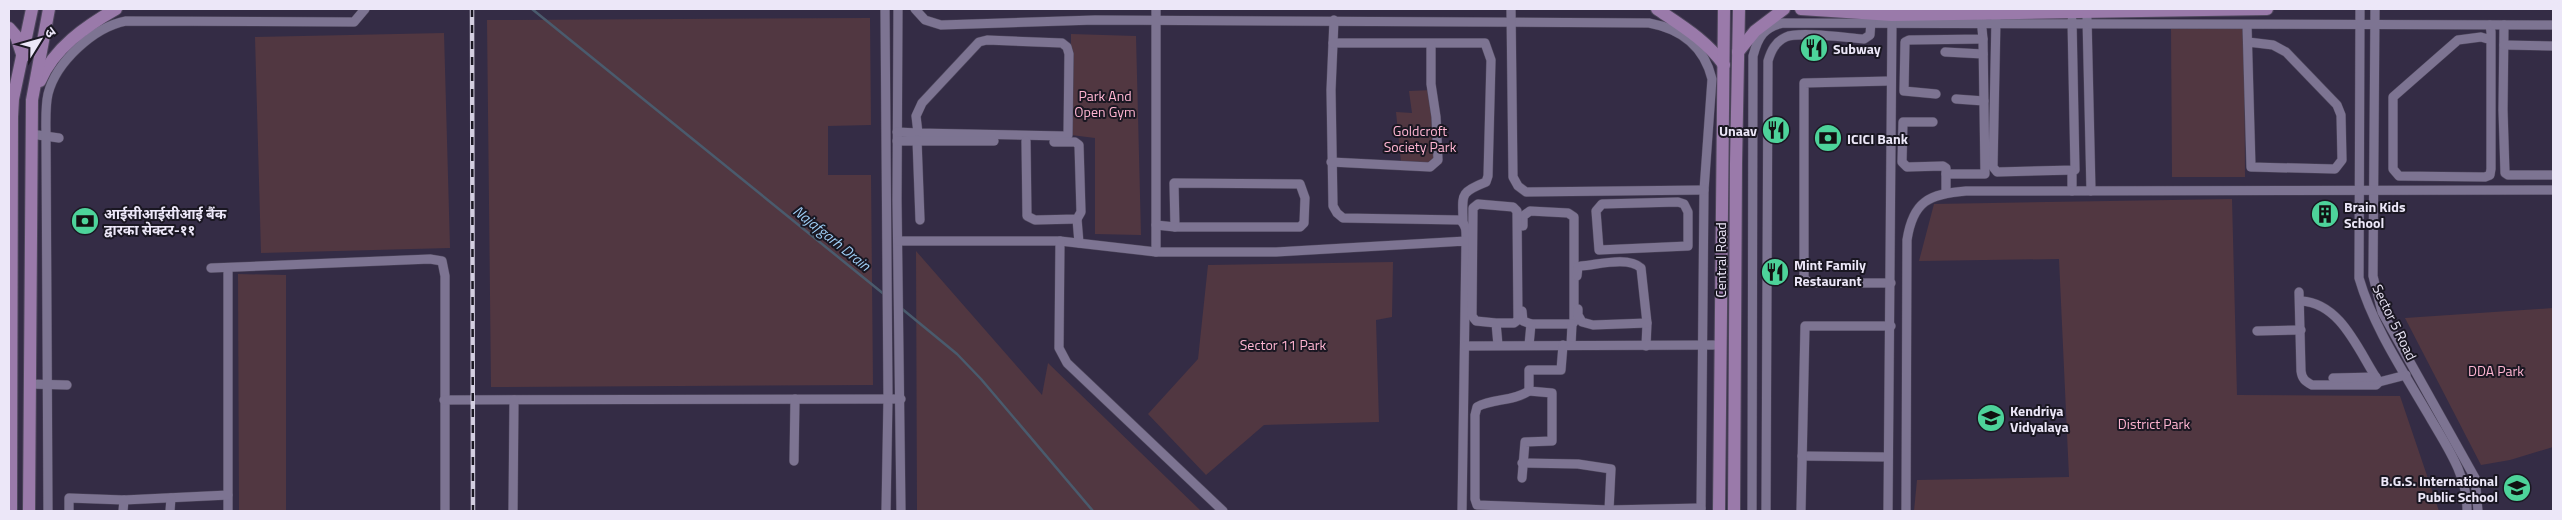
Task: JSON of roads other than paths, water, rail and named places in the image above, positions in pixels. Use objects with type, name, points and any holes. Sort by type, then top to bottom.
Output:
[{"type":"main road","points":[[11,511],[12,118],[14,75],[23,57],[32,9]]},
{"type":"main road","points":[[29,511],[28,384],[32,100],[49,9]]},
{"type":"main road","points":[[32,100],[43,73],[61,49],[88,25],[116,9]]},
{"type":"main road","points":[[1657,9],[1700,37],[1724,65]]},
{"type":"main road","name":"Central Road","points":[[1720,511],[1724,9]]},
{"type":"main road","name":"Central Road","points":[[1734,511],[1739,9]]},
{"type":"main road","points":[[1738,52],[1755,31],[1784,9]]},
{"type":"main road","points":[[1801,9],[1871,19],[1892,20],[2087,18],[2267,9]]},
{"type":"main road","points":[[9,28],[16,36],[23,57]]},
{"type":"street","points":[[48,511],[46,137],[47,96],[52,82],[66,62],[91,36],[111,24],[126,21],[354,22],[365,9]]},
{"type":"street","points":[[885,9],[888,398],[886,511]]},
{"type":"street","points":[[898,9],[897,137],[901,511]]},
{"type":"street","points":[[916,9],[926,20],[941,25],[1156,20],[1649,23],[1667,26],[1685,36],[1700,50],[1708,63],[1712,79],[1704,190],[1701,510],[1609,510],[1477,505],[1475,499],[1475,415],[1477,407],[1484,403],[1520,398],[1529,391],[1552,393],[1552,442],[1525,442],[1522,478]]},
{"type":"street","points":[[1156,9],[1156,252]]},
{"type":"street","points":[[1511,9],[1513,177],[1518,186],[1526,192],[1704,190]]},
{"type":"street","name":"Sector 5 Road","points":[[2360,9],[2359,278],[2373,315],[2461,475],[2468,497],[2467,511]]},
{"type":"street","name":"Sector 5 Road","points":[[2375,9],[2373,276],[2376,293],[2382,312],[2475,478],[2478,511]]},
{"type":"street","points":[[2072,18],[2075,167],[2072,171],[2072,191]]},
{"type":"street","points":[[2091,191],[2087,18],[2248,25],[2553,25]]},
{"type":"street","points":[[1752,511],[1753,56],[1757,41],[1762,33],[1771,26],[1783,23],[1871,19],[1870,35],[1864,39],[1787,36],[1772,50],[1768,61],[1766,166],[1766,511]]},
{"type":"street","points":[[1946,174],[1985,174],[1981,19]]},
{"type":"street","points":[[1996,19],[1995,170],[2072,171]]},
{"type":"street","points":[[1334,20],[1331,162],[1333,206],[1336,213],[1343,218],[1460,220],[1464,223]]},
{"type":"street","points":[[1888,511],[1891,326],[1890,81],[1892,20]]},
{"type":"street","points":[[2248,25],[2248,42],[2251,167],[2335,169],[2342,160],[2341,115],[2337,105],[2286,52],[2273,45],[2248,42]]},
{"type":"street","points":[[2504,25],[2505,172],[2508,175],[2553,175]]},
{"type":"street","points":[[2490,26],[2491,40],[2490,175],[2485,177],[2399,176],[2393,169],[2393,97],[2458,40],[2481,37],[2491,40]]},
{"type":"street","points":[[1936,94],[1904,92],[1903,46],[1905,42],[1909,40],[1983,39]]},
{"type":"street","points":[[897,137],[918,137],[1068,135],[1069,54],[1067,47],[1062,43],[987,40],[979,42],[922,103],[916,116],[918,137],[920,220]]},
{"type":"street","points":[[1333,43],[1485,43],[1491,60],[1488,176],[1486,182],[1470,187],[1463,197],[1466,241],[1462,511]]},
{"type":"street","points":[[1331,162],[1430,167],[1435,165],[1438,160],[1438,143],[1431,84],[1431,44]]},
{"type":"street","points":[[2504,44],[2553,46]]},
{"type":"street","points":[[1945,52],[1983,54]]},
{"type":"street","points":[[1890,81],[1808,82],[1803,85],[1803,103],[1804,278],[1809,283],[1891,283]]},
{"type":"street","points":[[1956,99],[1984,101]]},
{"type":"street","points":[[1933,122],[1903,122],[1902,162],[1907,167],[1943,166],[1946,168],[1946,193]]},
{"type":"street","points":[[32,134],[59,138]]},
{"type":"street","points":[[918,137],[1075,142],[1079,145],[1081,212],[1077,219],[1079,243]]},
{"type":"street","points":[[1026,141],[1028,216],[1035,220],[1077,219]]},
{"type":"street","points":[[1156,225],[1175,227],[1300,227],[1304,223],[1305,198],[1302,185],[1174,183],[1175,227]]},
{"type":"street","points":[[1906,511],[1908,240],[1910,221],[1919,207],[1931,198],[1946,193],[2072,191],[2553,190]]},
{"type":"street","points":[[1688,246],[1688,212],[1684,204],[1678,202],[1611,204],[1597,207],[1599,250],[1704,246]]},
{"type":"street","points":[[1478,204],[1513,207],[1518,211],[1518,320],[1514,324],[1496,323],[1476,322],[1472,316],[1473,208],[1478,204]]},
{"type":"street","points":[[1529,391],[1529,370],[1561,370],[1572,324],[1575,320],[1574,217],[1568,213],[1530,211],[1524,216],[1522,317],[1531,324],[1572,324]]},
{"type":"street","points":[[898,241],[1060,241],[1156,252],[1276,252],[1466,241]]},
{"type":"street","points":[[1060,241],[1059,348],[1067,363],[1223,511]]},
{"type":"street","points":[[211,268],[430,259],[442,261],[445,276],[445,511]]},
{"type":"street","points":[[1646,346],[1647,323],[1641,268],[1637,264],[1624,262],[1578,267],[1578,315],[1582,322],[1594,325],[1647,323]]},
{"type":"street","points":[[228,268],[228,511]]},
{"type":"street","points":[[2300,297],[2325,308],[2345,328],[2377,380],[2376,385],[2312,385],[2302,378],[2300,297]]},
{"type":"street","points":[[1751,306],[1766,306]]},
{"type":"street","points":[[1496,323],[1498,345]]},
{"type":"street","points":[[1529,345],[1531,324]]},
{"type":"street","points":[[1801,511],[1806,326],[1891,326]]},
{"type":"street","points":[[2257,331],[2301,330]]},
{"type":"street","points":[[1465,346],[1720,345]]},
{"type":"street","points":[[2333,378],[2377,380],[2406,375]]},
{"type":"street","points":[[28,384],[46,386],[67,385]]},
{"type":"street","points":[[444,400],[901,398]]},
{"type":"street","points":[[794,462],[795,399]]},
{"type":"street","points":[[513,511],[514,400]]},
{"type":"street","points":[[1802,456],[1888,457]]},
{"type":"street","points":[[1522,463],[1578,464],[1611,469],[1609,510]]},
{"type":"street","points":[[1752,485],[1766,486]]},
{"type":"street","points":[[70,511],[69,498],[124,500],[228,495]]},
{"type":"street","points":[[170,511],[171,498]]},
{"type":"street","points":[[123,511],[124,500]]},
{"type":"waterway","name":"Najafgarh Drain","points":[[532,9],[885,295]]},
{"type":"waterway","name":"Najafgarh Drain","points":[[901,308],[957,354],[981,379],[1093,511]]},
{"type":"railway","points":[[472,9],[473,511]]},
{"type":"place","name":"Subway","points":[[1814,48]]},
{"type":"place","name":"Unaav","points":[[1776,130]]},
{"type":"place","name":"ICICI Bank","points":[[1828,138]]},
{"type":"place","name":"Brain Kids School","points":[[2325,214]]},
{"type":"place","name":"आईसीआईसीआई बैंक द्वारका सेक्टर-११","points":[[85,221]]},
{"type":"place","name":"Mint Family Restaurant","points":[[1775,272]]},
{"type":"place","name":"Kendriya Vidyalaya","points":[[1991,418]]},
{"type":"place","name":"B.G.S. International Public School","points":[[2517,488]]},
{"type":"park label","name":"Park And Open Gym","points":[[1105,104]]},
{"type":"park label","name":"Goldcroft Society Park","points":[[1420,138]]},
{"type":"park label","name":"Sector 11 Park","points":[[1283,344]]},
{"type":"park label","name":"DDA Park","points":[[2496,370]]},
{"type":"park label","name":"District Park","points":[[2154,423]]}]
